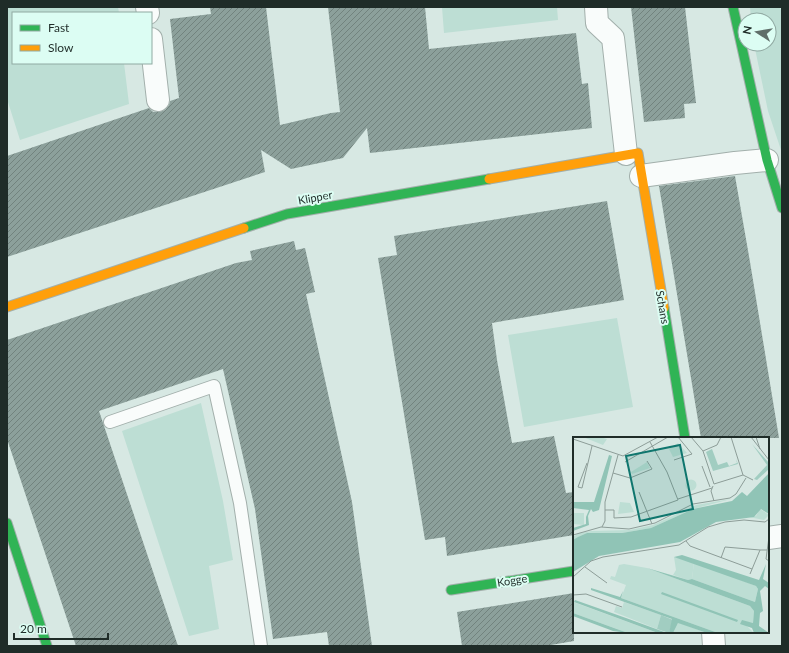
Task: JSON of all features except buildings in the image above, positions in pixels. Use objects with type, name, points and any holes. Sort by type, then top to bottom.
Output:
[{"type":"street","name":"Schans","points":[[596,7],[597,23],[613,38],[632,153],[641,176],[685,437]]},
{"type":"street","points":[[733,7],[767,160],[782,208]]},
{"type":"street","points":[[152,48],[158,100]]},
{"type":"street","name":"Klipper","points":[[7,307],[287,214],[632,153]]},
{"type":"street","points":[[641,176],[767,160]]},
{"type":"street","points":[[7,523],[47,646]]},
{"type":"street","points":[[769,538],[782,536]]},
{"type":"street","name":"Kogge","points":[[451,590],[573,571]]},
{"type":"street","points":[[712,633],[714,646]]},
{"type":"lane","points":[[110,422],[214,386],[240,503],[261,646]]},
{"type":"green space","points":[[7,7],[118,7],[119,12],[12,12],[12,64],[124,64],[129,104],[20,140],[7,99]]},
{"type":"green space","points":[[442,7],[557,7],[558,20],[444,33]]},
{"type":"green space","points":[[750,7],[780,7],[782,14],[782,153],[768,111],[756,52],[777,52],[777,12],[750,12]]},
{"type":"green space","points":[[617,318],[633,407],[524,427],[508,335]]},
{"type":"green space","points":[[201,403],[223,501],[233,560],[209,566],[219,629],[189,636],[122,431]]},
{"type":"traffic: fast","points":[[733,7],[767,160],[782,208]]},
{"type":"traffic: fast","points":[[244,228],[287,214],[489,179]]},
{"type":"traffic: fast","points":[[664,308],[685,437]]},
{"type":"traffic: fast","points":[[7,523],[47,646]]},
{"type":"traffic: fast","points":[[451,590],[573,571]]},
{"type":"traffic: slow","points":[[489,179],[638,153],[664,308]]},
{"type":"traffic: slow","points":[[7,307],[244,228]]}]
